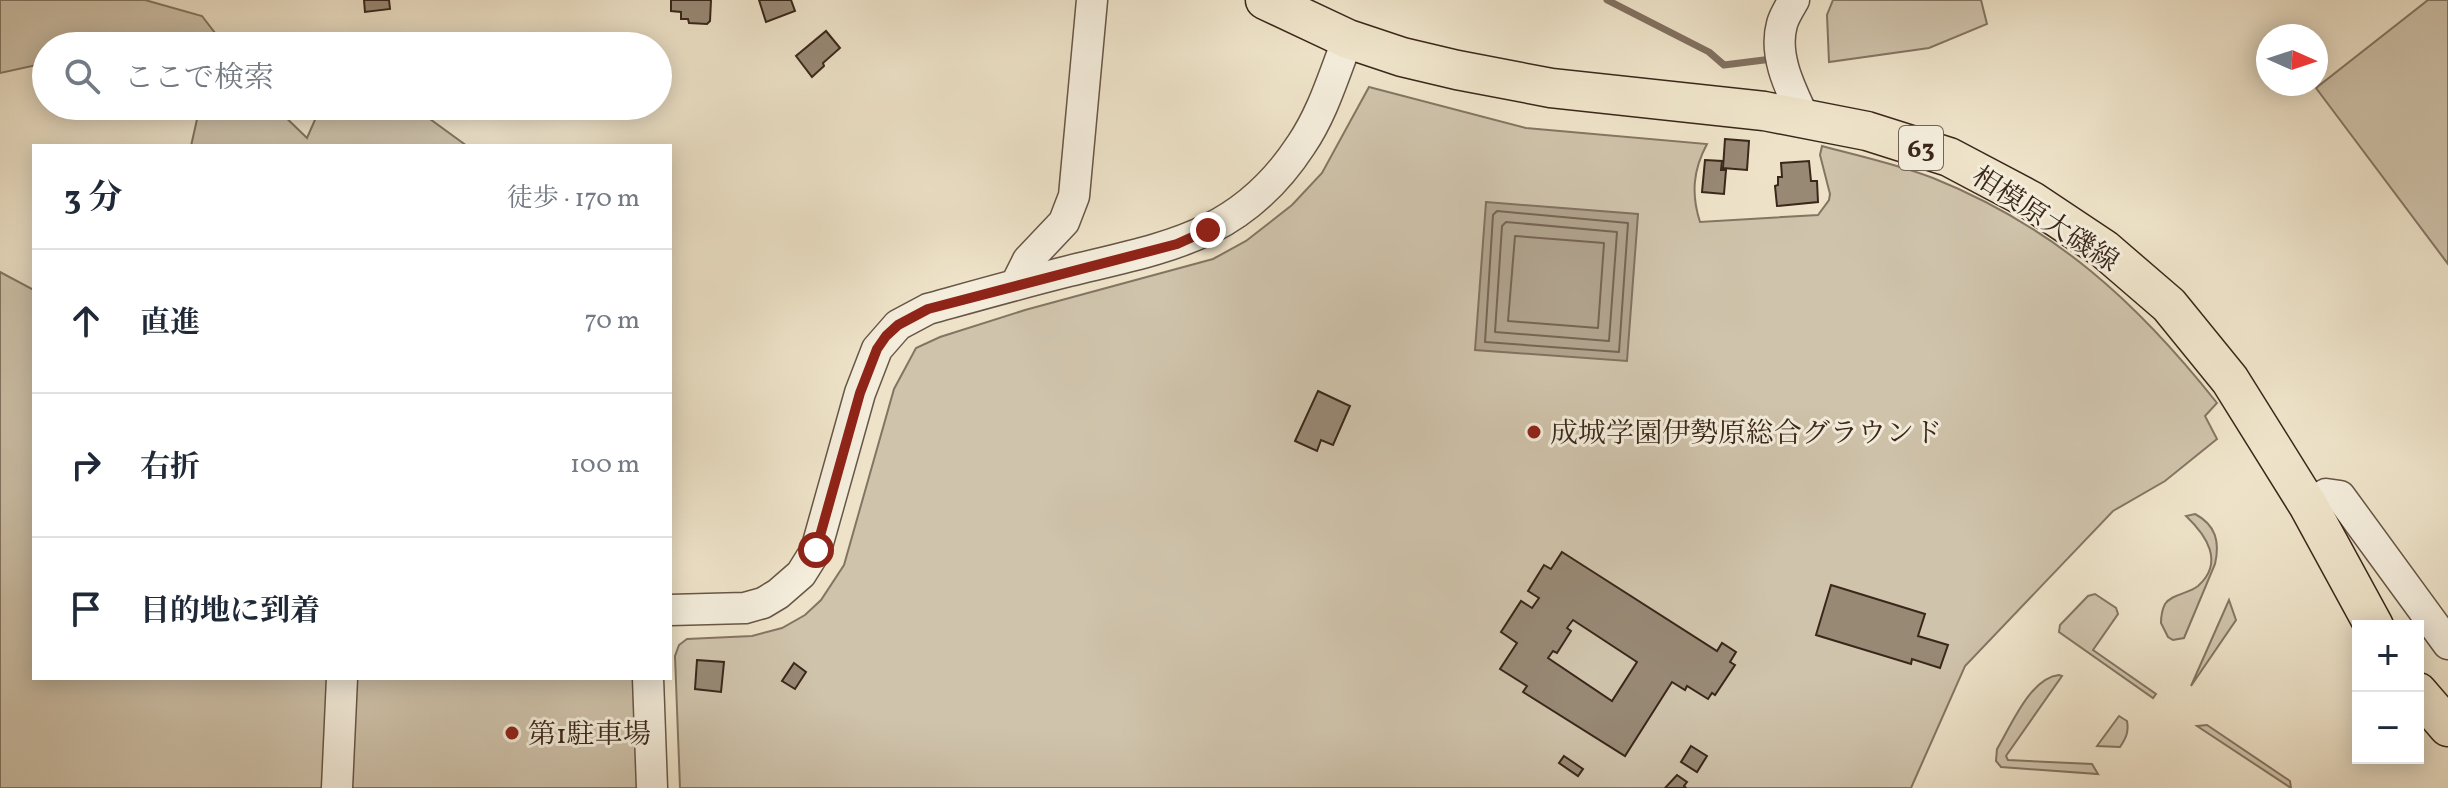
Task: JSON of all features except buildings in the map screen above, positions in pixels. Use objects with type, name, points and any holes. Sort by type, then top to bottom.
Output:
[{"type":"main road","name":"相模原大磯線","points":[[1265,0],[1348,39],[1443,67],[1551,88],[1804,118],[1867,131],[1949,157],[2032,201],[2104,249],[2169,305],[2230,380],[2308,505],[2371,620]]},
{"type":"main road","points":[[2424,699],[2448,727]]},
{"type":"street","points":[[1016,284],[1028,260],[1064,222],[1074,196],[1092,0]]},
{"type":"street","points":[[1794,0],[1782,23],[1782,59],[1804,118]]},
{"type":"street","points":[[672,610],[745,608],[763,603],[792,584],[809,563],[816,550],[860,393],[877,349],[886,336],[910,316],[928,309],[1177,244],[1239,211],[1262,193],[1303,143],[1317,117],[1348,39]]},
{"type":"street","points":[[2308,505],[2326,494],[2340,496],[2448,644]]},
{"type":"street","points":[[337,788],[342,680]]},
{"type":"street","points":[[648,680],[652,788]]},
{"type":"shaded area","points":[[0,0],[145,0],[202,16],[214,32],[32,32],[32,66],[0,73]]},
{"type":"shaded area","points":[[1833,0],[1981,0],[1987,24],[1929,48],[1829,62],[1827,15]]},
{"type":"shaded area","points":[[2428,0],[2448,0],[2448,264],[2322,96],[2328,96],[2328,79]]},
{"type":"shaded area","name":"成城学園伊勢原総合グラウンド","points":[[1369,87],[1526,128],[1707,144],[1695,182],[1695,202],[1700,222],[1818,215],[1830,194],[1820,155],[1822,146],[1933,178],[2018,220],[2091,271],[2124,300],[2187,366],[2217,403],[2205,416],[2217,439],[2165,481],[2113,511],[1965,666],[1911,788],[680,788],[675,656],[679,645],[687,639],[752,636],[782,628],[805,615],[821,600],[844,565],[894,389],[916,348],[940,337],[1025,310],[1213,259],[1246,241],[1292,205],[1322,173]]},
{"type":"shaded area","points":[[197,120],[288,120],[307,138],[315,120],[431,120],[464,144],[191,144]]},
{"type":"shaded area","points":[[0,272],[32,289],[32,680],[636,680],[639,788],[0,788]]},
{"type":"shaded area","points":[[2195,514],[2208,523],[2215,535],[2215,564],[2184,638],[2173,640],[2161,623],[2165,604],[2198,586],[2210,568],[2210,549],[2206,540],[2186,516]]},
{"type":"shaded area","points":[[2095,594],[2116,608],[2118,614],[2093,650],[2156,694],[2153,698],[2059,632],[2060,625],[2088,596]]},
{"type":"shaded area","points":[[2229,600],[2236,620],[2191,686]]},
{"type":"shaded area","points":[[2062,676],[2006,756],[2008,760],[2092,764],[2098,774],[2001,767],[1996,761],[1997,749],[2022,704],[2039,685]]},
{"type":"shaded area","points":[[2119,716],[2128,725],[2120,747],[2097,746]]},
{"type":"shaded area","points":[[2207,725],[2290,781],[2291,788],[2197,726]]},
{"type":"water","points":[[1486,202],[1638,214],[1627,361],[1475,350]]},
{"type":"waterway","points":[[1607,0],[1709,52],[1724,65],[1772,59]]},
{"type":"place","name":"成城学園伊勢原総合グラウンド","points":[[1534,432]]},
{"type":"place","name":"第1駐車場","points":[[512,733]]},
{"type":"route","points":[[816,550],[860,393],[877,349],[898,325],[928,309],[1177,244],[1208,230]]}]
